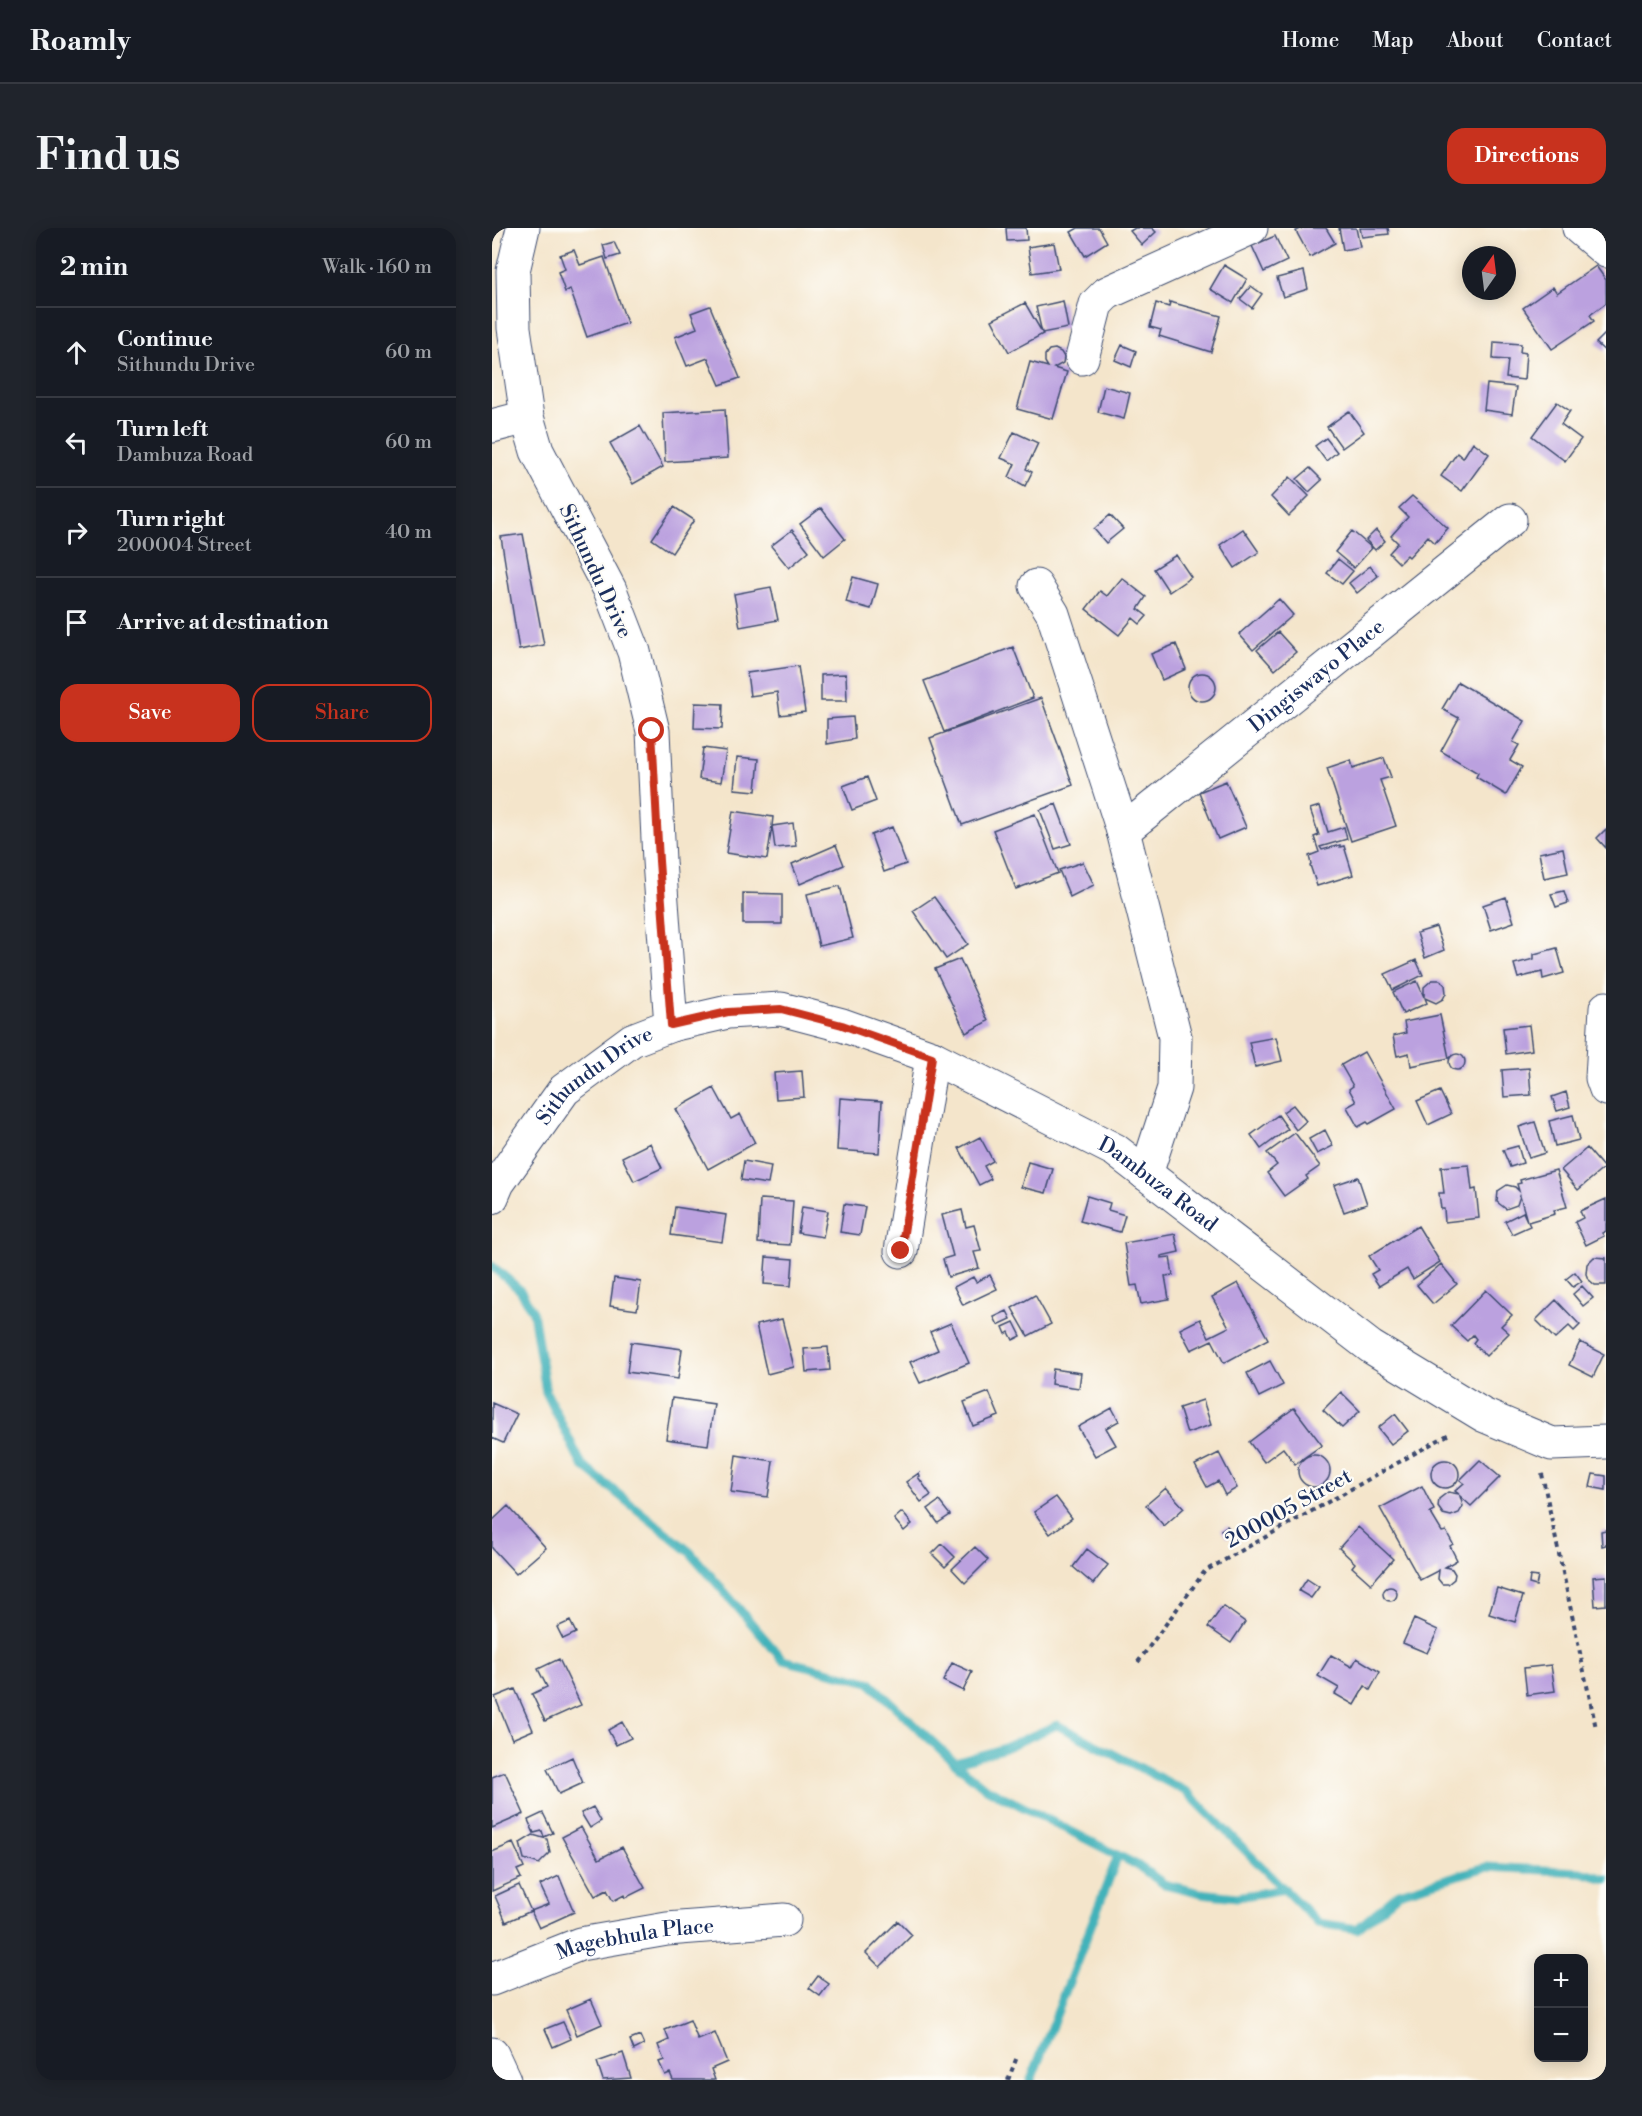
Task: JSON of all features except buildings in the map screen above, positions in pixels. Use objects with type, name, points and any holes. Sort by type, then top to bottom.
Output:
[{"type":"street","name":"Sithundu Drive","points":[[495,1190],[564,1090],[632,1040],[671,1025],[652,731],[634,652],[610,590],[537,451],[527,417],[514,328],[513,272],[523,228]]},
{"type":"street","points":[[1082,358],[1096,304],[1107,293],[1251,228]]},
{"type":"street","points":[[1579,228],[1606,251]]},
{"type":"street","points":[[492,426],[527,417]]},
{"type":"street","name":"Dingiswayo Place","points":[[1123,831],[1510,520]]},
{"type":"street","points":[[1036,586],[1053,614],[1123,831],[1175,1037],[1174,1088],[1146,1174]]},
{"type":"street","points":[[1606,1008],[1602,1078],[1606,1089]]},
{"type":"street","name":"Dambuza Road","points":[[671,1025],[728,1012],[781,1009],[842,1025],[932,1057],[1114,1150],[1371,1347],[1484,1415],[1552,1444],[1606,1442]]},
{"type":"street","points":[[901,1251],[932,1057]]},
{"type":"street","name":"Magebhula Place","points":[[492,1979],[580,1944],[668,1929],[784,1920]]},
{"type":"street","points":[[492,2054],[504,2080]]},
{"type":"path","name":"200005 Street","points":[[1138,1662],[1205,1571],[1484,1415]]},
{"type":"path","points":[[1533,1435],[1596,1728]]},
{"type":"path","points":[[1008,2080],[1017,2057]]},
{"type":"waterway","points":[[492,1266],[520,1290],[533,1312],[546,1392],[582,1465],[690,1552],[783,1660],[869,1682],[955,1763],[1002,1749],[1057,1725],[1187,1792],[1318,1923],[1357,1929],[1399,1893],[1486,1867],[1581,1872],[1606,1879]]},
{"type":"waterway","points":[[955,1763],[984,1787],[1137,1865],[1164,1884],[1201,1893],[1237,1897],[1285,1889]]},
{"type":"waterway","points":[[1031,2080],[1118,1856]]},
{"type":"route","points":[[652,731],[671,1025],[728,1012],[781,1009],[842,1025],[932,1057],[901,1251]]}]
